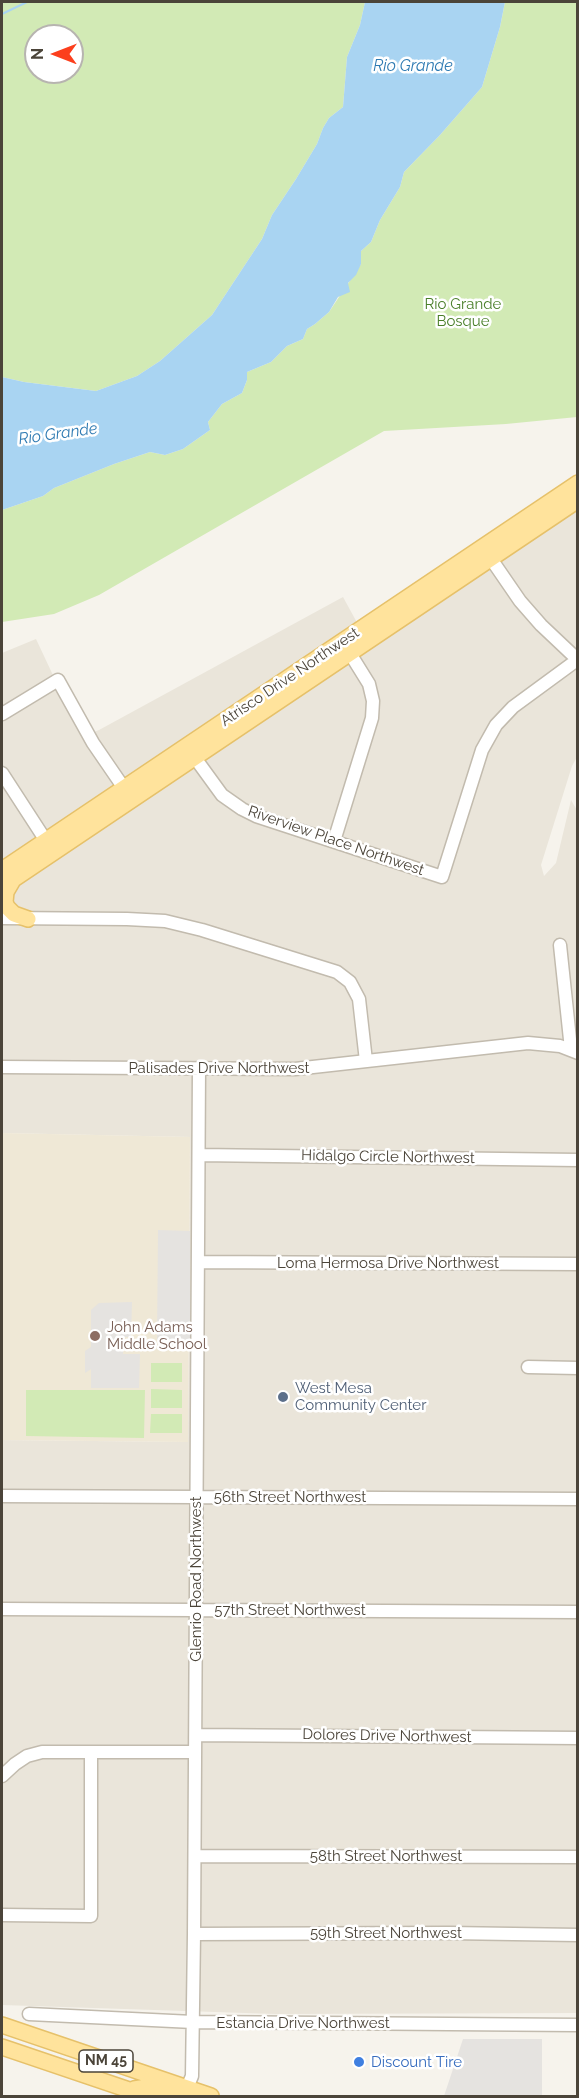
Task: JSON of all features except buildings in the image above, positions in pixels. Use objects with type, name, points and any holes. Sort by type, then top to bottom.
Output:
[{"type":"main road","name":"Atrisco Drive Northwest","points":[[2,886],[8,874],[486,552],[578,483]]},
{"type":"main road","name":"Atrisco Drive Northwest","points":[[486,552],[578,500]]},
{"type":"main road","points":[[8,874],[5,902],[14,914],[28,919]]},
{"type":"main road","name":"NM 45","points":[[2,2025],[210,2097]]},
{"type":"main road","name":"NM 45","points":[[2,2047],[147,2097]]},
{"type":"main road","points":[[128,2090],[147,2087],[171,2094],[186,2088]]},
{"type":"street","points":[[486,552],[520,601],[577,660]]},
{"type":"street","points":[[334,841],[372,718],[373,701],[369,684],[346,647]]},
{"type":"street","name":"Riverview Place Northwest","points":[[190,752],[222,795],[256,816],[442,877],[482,750],[496,724],[513,707],[577,660]]},
{"type":"street","points":[[2,714],[58,680],[93,743],[127,793]]},
{"type":"street","points":[[2,773],[50,846]]},
{"type":"street","points":[[2,918],[165,921],[202,930],[337,972],[350,982],[359,999],[366,1061]]},
{"type":"street","points":[[560,945],[574,1051]]},
{"type":"street","name":"Palisades Drive Northwest","points":[[2,1067],[308,1069],[528,1043],[545,1043],[574,1051]]},
{"type":"street","name":"Glenrio Road Northwest","points":[[186,2088],[192,2076],[195,1934],[199,1068]]},
{"type":"street","name":"Hidalgo Circle Northwest","points":[[199,1155],[578,1160]]},
{"type":"street","name":"Loma Hermosa Drive Northwest","points":[[198,1262],[578,1264]]},
{"type":"street","points":[[528,1367],[578,1368]]},
{"type":"street","name":"56th Street Northwest","points":[[2,1496],[578,1499]]},
{"type":"street","name":"57th Street Northwest","points":[[2,1609],[578,1612]]},
{"type":"street","name":"Dolores Drive Northwest","points":[[196,1735],[578,1738]]},
{"type":"street","points":[[2,1776],[27,1756],[42,1752],[195,1752]]},
{"type":"street","points":[[2,1915],[91,1916],[91,1752]]},
{"type":"street","name":"58th Street Northwest","points":[[195,1856],[578,1857]]},
{"type":"street","name":"59th Street Northwest","points":[[195,1934],[578,1935]]},
{"type":"street","name":"Estancia Drive Northwest","points":[[29,2014],[193,2022],[578,2025]]},
{"type":"shaded area","points":[[577,508],[577,757],[572,766],[541,865],[544,876],[556,863],[571,800],[578,812],[577,2013],[276,2014],[2,2005],[2,1440],[188,1442],[190,1137],[2,1133],[2,653],[36,639],[82,737],[99,730],[343,597],[371,648],[448,598]]},
{"type":"shaded area","name":"John Adams Middle School","points":[[2,1133],[190,1137],[188,1442],[2,1440]]},
{"type":"shaded area","points":[[158,1230],[190,1231],[190,1340],[157,1340]]},
{"type":"shaded area","points":[[132,1302],[131,1337],[124,1337],[123,1354],[140,1354],[139,1388],[91,1388],[91,1369],[85,1373],[85,1351],[91,1347],[91,1310],[99,1303]]},
{"type":"shaded area","points":[[463,2039],[542,2039],[542,2096],[444,2096]]},
{"type":"green space","points":[[2,2],[365,2],[360,25],[347,57],[343,107],[329,118],[317,144],[272,215],[262,239],[212,315],[160,361],[137,376],[96,391],[2,377]]},
{"type":"green space","name":"Rio Grande Bosque","points":[[505,2],[577,2],[577,417],[506,424],[384,431],[99,595],[54,614],[2,622],[2,510],[43,496],[54,488],[114,464],[150,452],[165,455],[183,449],[210,430],[208,422],[222,404],[242,393],[247,380],[247,372],[271,362],[287,346],[303,339],[307,329],[329,312],[361,264],[361,251],[371,242],[380,220],[400,187],[404,172],[482,87]]},
{"type":"green space","points":[[151,1363],[182,1363],[182,1382],[151,1382]]},
{"type":"green space","points":[[151,1389],[182,1390],[182,1408],[151,1408]]},
{"type":"green space","points":[[26,1390],[145,1390],[144,1438],[26,1436]]},
{"type":"green space","points":[[151,1414],[182,1414],[182,1433],[150,1433]]},
{"type":"water","name":"Rio Grande","points":[[365,2],[505,2],[482,87],[404,172],[400,187],[380,220],[371,242],[361,251],[361,264],[356,275],[348,283],[350,292],[338,297],[329,312],[307,329],[303,339],[287,346],[271,362],[247,372],[247,380],[242,393],[222,404],[208,422],[210,430],[183,449],[165,455],[150,452],[114,464],[54,488],[43,496],[2,510],[2,377],[96,391],[137,376],[160,361],[212,315],[262,239],[272,215],[317,144],[329,118],[343,107],[347,57],[360,25]]},
{"type":"waterway","points":[[2,14],[27,2]]},
{"type":"place","name":"John Adams Middle School","points":[[95,1336]]},
{"type":"place","name":"West Mesa Community Center","points":[[283,1397]]},
{"type":"place","name":"Discount Tire","points":[[359,2062]]}]
